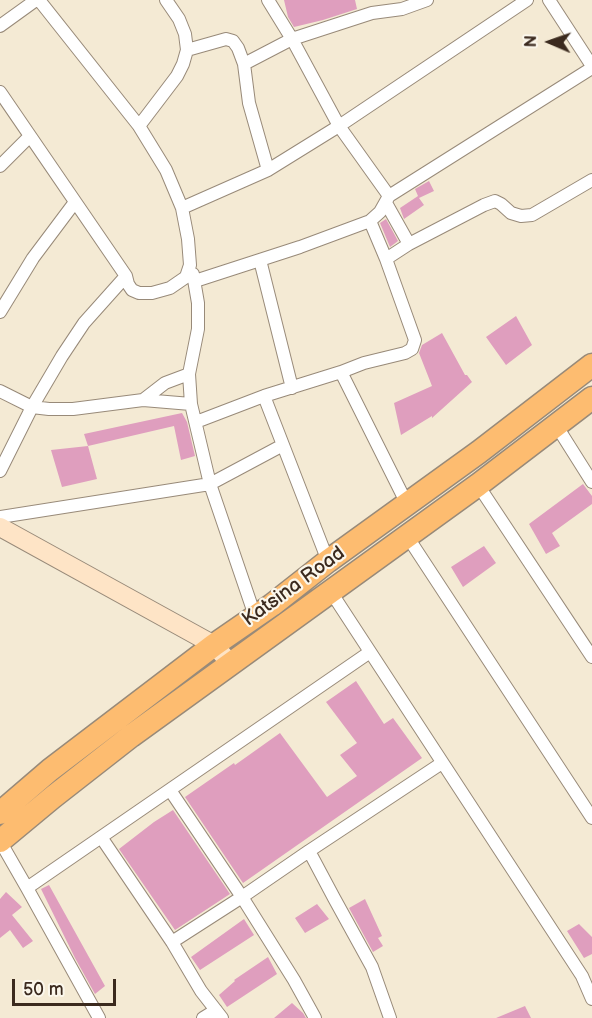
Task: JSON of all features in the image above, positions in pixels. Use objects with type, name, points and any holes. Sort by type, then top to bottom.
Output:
[{"type":"highway","name":"Katsina Road","points":[[0,813],[50,770],[214,645],[272,605],[328,561],[479,452],[592,365]]},
{"type":"highway","points":[[0,841],[131,736],[478,485],[592,398]]},
{"type":"main road","points":[[0,527],[214,645],[231,664]]},
{"type":"street","points":[[0,26],[37,0],[139,126],[166,170],[182,208],[198,303],[198,328],[189,374],[191,404],[210,484],[255,616]]},
{"type":"street","points":[[139,126],[177,76],[187,50],[185,34],[179,19],[166,0]]},
{"type":"street","points":[[268,0],[339,126],[388,199],[409,244]]},
{"type":"street","points":[[369,0],[372,13]]},
{"type":"street","points":[[244,64],[292,39],[372,13],[402,9],[428,0]]},
{"type":"street","points":[[182,208],[268,170],[339,126],[527,0]]},
{"type":"street","points":[[195,281],[300,247],[370,221],[380,212],[388,199],[592,67],[549,0]]},
{"type":"street","points":[[187,50],[226,39],[233,41],[238,48],[244,64],[249,103],[268,170]]},
{"type":"street","points":[[0,92],[126,276],[132,290],[139,293],[152,293],[170,288],[186,277],[190,266]]},
{"type":"street","points":[[0,166],[30,136]]},
{"type":"street","points":[[386,259],[409,244],[484,205],[495,201],[511,213],[522,216],[532,215],[592,180]]},
{"type":"street","points":[[0,312],[33,258],[75,202]]},
{"type":"street","points":[[196,422],[264,396],[412,349],[415,340],[370,221]]},
{"type":"street","points":[[260,260],[292,388]]},
{"type":"street","points":[[0,471],[32,407],[62,356],[84,323],[126,276]]},
{"type":"street","points":[[341,372],[407,504]]},
{"type":"street","points":[[143,400],[165,383],[189,374]]},
{"type":"street","points":[[0,391],[32,407],[49,409],[73,409],[143,400],[191,404]]},
{"type":"street","points":[[264,396],[328,561]]},
{"type":"street","points":[[556,425],[592,482]]},
{"type":"street","points":[[0,517],[210,484],[283,445]]},
{"type":"street","points":[[478,485],[592,657]]},
{"type":"street","points":[[407,536],[592,818]]},
{"type":"street","points":[[331,592],[442,763],[587,973],[592,999]]},
{"type":"street","points":[[27,888],[370,652]]},
{"type":"street","points":[[172,942],[442,763]]},
{"type":"street","points":[[170,790],[242,897],[315,1018]]},
{"type":"street","points":[[101,837],[172,942],[201,991],[219,1014],[203,1018]]},
{"type":"street","points":[[0,841],[99,1018]]},
{"type":"street","points":[[309,850],[372,967],[390,1018]]},
{"type":"building","points":[[284,0],[355,0],[357,9],[294,27],[288,17]]},
{"type":"building","points":[[429,181],[434,191],[419,198],[424,205],[404,219],[400,208],[418,196],[415,189]]},
{"type":"building","points":[[386,219],[398,241],[390,247],[380,223]]},
{"type":"building","points":[[516,316],[532,345],[506,365],[486,337]]},
{"type":"building","points":[[442,333],[465,375],[472,382],[432,418],[432,416],[401,435],[394,403],[432,386],[419,353],[422,345]]},
{"type":"building","points":[[182,413],[187,422],[195,456],[181,460],[174,426],[88,446],[84,434]]},
{"type":"building","points":[[88,446],[97,479],[62,487],[51,450]]},
{"type":"building","points":[[583,484],[592,496],[592,504],[552,533],[560,546],[546,554],[529,524]]},
{"type":"building","points":[[484,546],[496,563],[463,587],[451,567]]},
{"type":"building","points":[[356,681],[384,724],[393,718],[422,758],[243,883],[185,797],[280,733],[327,797],[357,776],[340,755],[357,743],[326,702]]},
{"type":"building","points":[[173,810],[230,894],[175,930],[119,849]]},
{"type":"building","points":[[49,885],[105,986],[95,994],[41,889]]},
{"type":"building","points":[[6,892],[22,907],[12,915],[33,941],[23,948],[10,930],[0,938],[0,899]]},
{"type":"building","points":[[365,899],[382,936],[378,938],[383,946],[373,952],[349,908]]},
{"type":"building","points":[[317,904],[329,919],[305,933],[295,918]]},
{"type":"building","points":[[244,919],[254,935],[200,970],[191,957]]},
{"type":"building","points":[[579,924],[592,937],[592,954],[584,958],[567,931]]},
{"type":"building","points":[[268,957],[277,974],[227,1007],[219,995],[234,980]]},
{"type":"building","points":[[292,1003],[306,1018],[274,1018]]},
{"type":"building","points":[[525,1006],[531,1018],[496,1018]]}]
